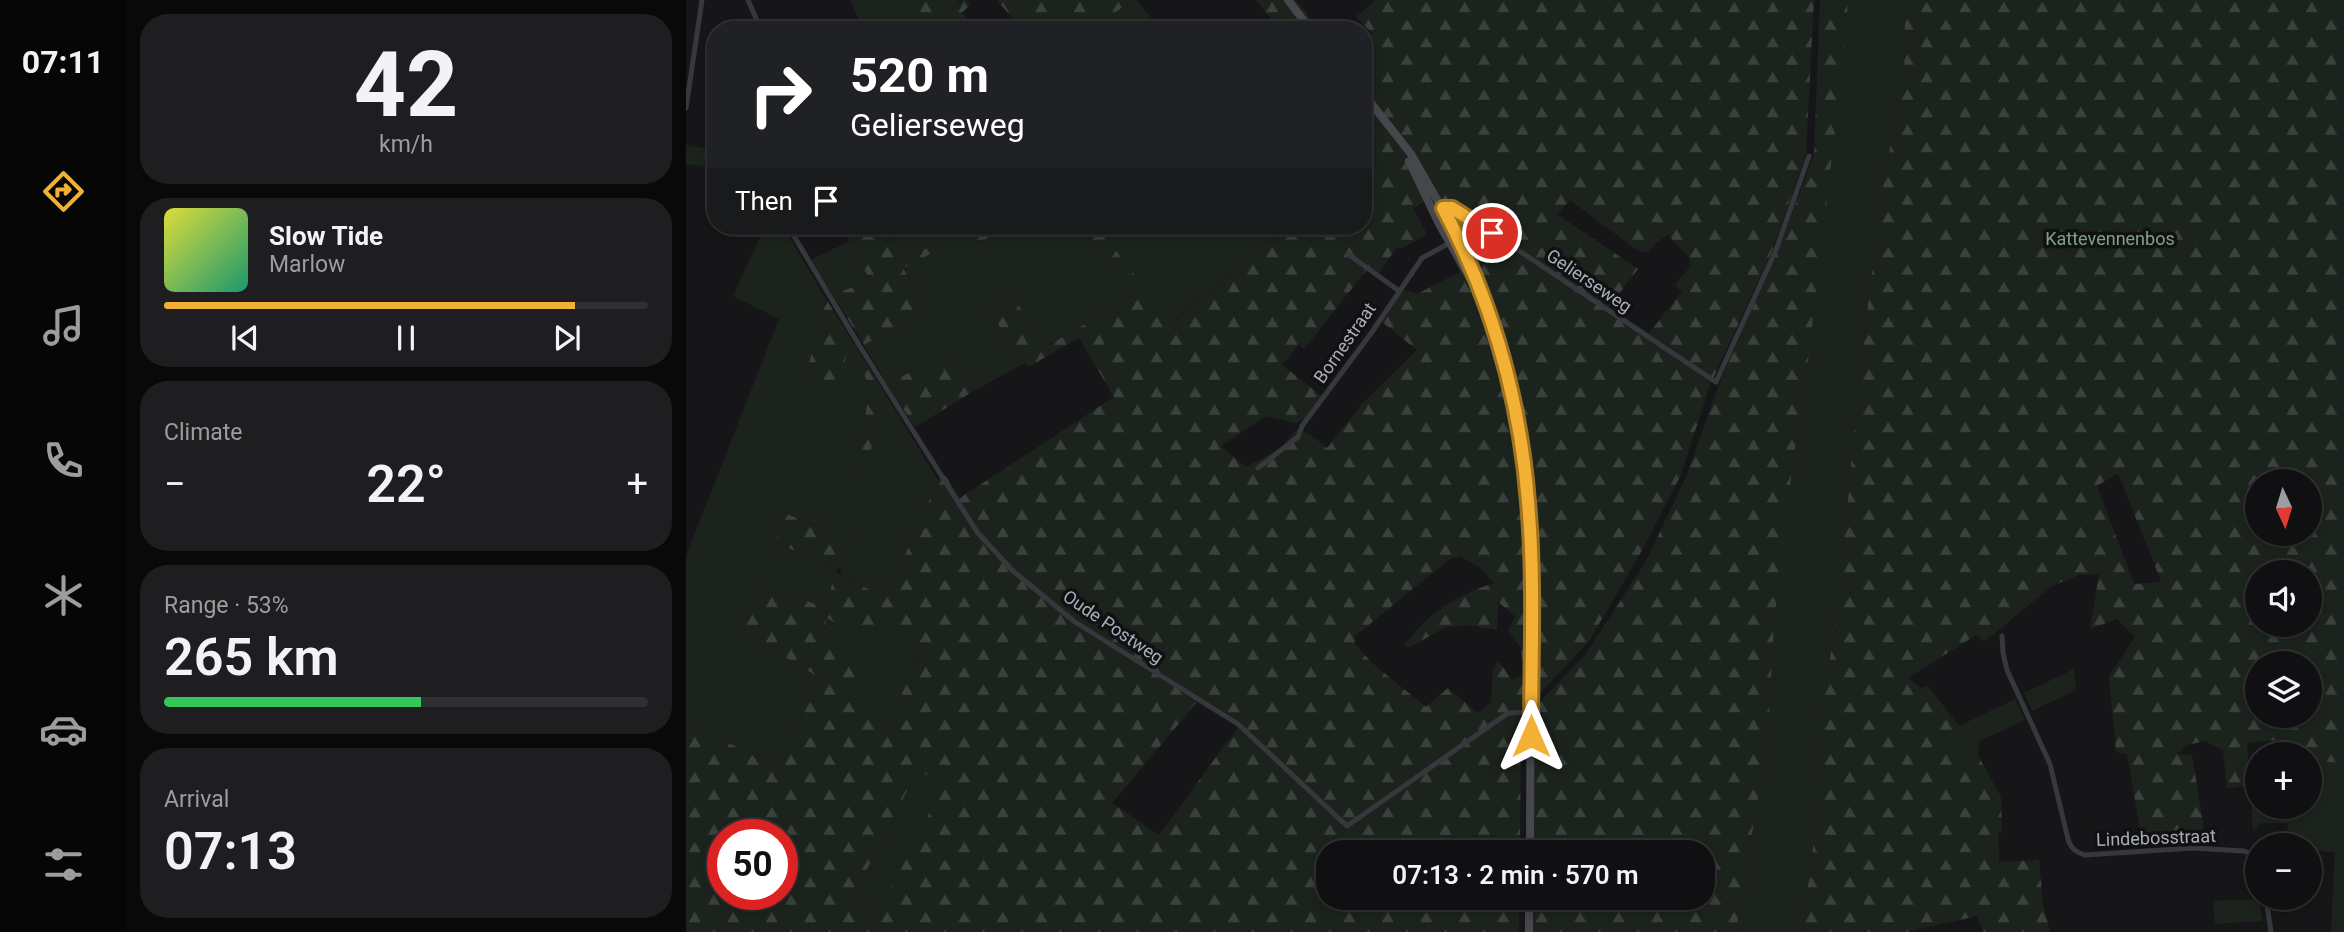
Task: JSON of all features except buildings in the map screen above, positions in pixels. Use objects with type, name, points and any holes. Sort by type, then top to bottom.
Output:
[{"type":"main road","points":[[1287,0],[1304,21]]},
{"type":"main road","points":[[1372,105],[1411,154],[1458,238],[1481,290],[1512,396],[1526,477],[1531,545],[1530,840]]},
{"type":"main road","points":[[1393,132],[1485,307]]},
{"type":"main road","points":[[1529,910],[1529,932]]},
{"type":"street","points":[[686,108],[702,0]]},
{"type":"street","points":[[748,0],[757,21]]},
{"type":"street","name":"Gelierseweg","points":[[1443,208],[1452,208],[1472,220],[1716,382],[1776,250],[1809,156]]},
{"type":"street","name":"Oude Postweg","points":[[793,235],[846,325],[976,532],[1013,571],[1075,622],[1238,724],[1347,826],[1508,713],[1531,712]]},
{"type":"street","name":"Bornestraat","points":[[1258,468],[1298,437],[1302,426],[1372,332],[1422,258],[1458,238]]},
{"type":"street","points":[[1348,254],[1399,290]]},
{"type":"street","name":"Lindebosstraat","points":[[2001,636],[2007,670],[2050,764],[2068,839],[2077,852],[2085,855],[2193,848],[2245,851]]},
{"type":"street","points":[[2268,910],[2271,932]]},
{"type":"green space","points":[[850,0],[958,0],[960,3],[943,18],[925,1],[920,11],[928,21],[859,21]]},
{"type":"green space","points":[[925,0],[943,18],[966,0],[970,5],[962,13],[969,21],[928,21],[920,11],[919,3]]},
{"type":"green space","points":[[997,0],[1132,0],[1104,21],[1015,21]]},
{"type":"green space","points":[[1132,0],[1137,0],[1154,21],[1104,21]]},
{"type":"green space","points":[[1256,0],[1296,0],[1313,21],[1273,21]]},
{"type":"green space","points":[[1376,0],[1814,0],[1806,154],[1772,251],[1710,385],[1680,477],[1639,556],[1589,641],[1541,692],[1521,708],[1520,840],[1316,840],[1316,910],[1519,910],[1519,932],[686,932],[686,720],[780,770],[818,677],[744,632],[759,584],[826,608],[835,572],[886,598],[938,480],[946,476],[960,498],[1114,397],[1079,338],[1028,367],[990,313],[1012,296],[1047,346],[1134,296],[1087,235],[1104,235],[1172,324],[1277,235],[1372,235],[1372,21],[1360,21],[1356,17]],"holes":[[[1570,200],[1640,252],[1649,251],[1668,235],[1690,259],[1689,268],[1675,285],[1682,292],[1649,333],[1609,307],[1638,269],[1557,214]],[[1426,201],[1460,272],[1417,294],[1403,290],[1382,322],[1417,350],[1362,404],[1327,448],[1310,434],[1296,430],[1281,448],[1246,467],[1221,446],[1266,416],[1296,423],[1309,417],[1322,396],[1282,365],[1299,344],[1304,349],[1369,267],[1379,274],[1396,248],[1403,248],[1427,234],[1413,208]],[[1460,556],[1479,567],[1494,583],[1444,607],[1423,624],[1404,646],[1410,647],[1446,627],[1467,625],[1497,630],[1498,602],[1515,616],[1508,632],[1521,647],[1523,675],[1512,680],[1498,660],[1493,670],[1491,702],[1478,713],[1448,688],[1426,707],[1372,663],[1355,644],[1355,636],[1450,559]],[[827,618],[873,646],[883,621],[919,661],[882,731],[855,703],[866,672],[821,640]],[[1197,702],[1238,727],[1159,835],[1112,803]],[[918,769],[943,786],[876,918],[852,899]]]},
{"type":"green space","points":[[1820,0],[1848,0],[1805,387],[1793,462],[1774,624],[1768,738],[1736,932],[1533,932],[1533,910],[1715,910],[1715,840],[1533,840],[1535,707],[1585,655],[1645,563],[1686,477],[1721,379],[1778,251],[1814,155]]},
{"type":"green space","points":[[1848,0],[1905,0],[1904,78],[1883,182],[1859,378],[1839,598],[1821,718],[1823,768],[1802,932],[1736,932],[1768,738],[1774,624],[1787,503],[1805,387]]},
{"type":"green space","name":"Kattevennenbos","points":[[1905,0],[2344,0],[2344,763],[2322,762],[2322,742],[2245,742],[2245,786],[2227,788],[2223,750],[2205,741],[2187,745],[2177,754],[2192,755],[2206,842],[2143,846],[2127,754],[2116,752],[2109,676],[2135,637],[2117,619],[2090,629],[2099,574],[2079,575],[2052,586],[1984,642],[1976,635],[1908,678],[1921,688],[1928,686],[1959,726],[1960,756],[1978,755],[2001,797],[1999,862],[2039,860],[2043,904],[2050,932],[1983,932],[1977,916],[1906,932],[1802,932],[1823,768],[1821,718],[1839,598],[1859,378],[1883,182],[1904,78]],"holes":[[[2118,473],[2161,582],[2134,584],[2097,486]]]},
{"type":"green space","points":[[686,145],[707,148],[707,167],[686,164]]},
{"type":"green space","points":[[761,235],[788,235],[826,299],[805,378],[850,345],[870,387],[855,478],[865,479],[883,390],[938,480],[886,598],[840,574],[849,539],[782,512],[775,543],[837,568],[826,608],[759,584],[744,632],[818,677],[780,770],[686,720],[686,556],[779,319],[733,296]]},
{"type":"green space","points":[[846,235],[887,235],[900,259],[932,246],[934,252],[903,268],[926,309],[864,345],[833,295],[870,280]]},
{"type":"green space","points":[[887,235],[958,235],[978,243],[994,235],[1087,235],[1134,296],[1047,346],[1012,296],[990,313],[1025,363],[977,389],[952,351],[887,384],[864,345],[926,309],[903,267],[934,252],[931,246],[900,259]]},
{"type":"green space","points":[[955,235],[995,235],[977,243],[955,243]]},
{"type":"green space","points":[[1104,235],[1277,235],[1171,324]]},
{"type":"green space","points":[[849,241],[870,280],[833,295],[811,260]]},
{"type":"green space","points":[[826,299],[883,390],[865,480],[855,478],[870,387],[850,346],[835,388],[805,378]]},
{"type":"green space","points":[[952,351],[977,389],[915,427],[887,384]]},
{"type":"green space","points":[[782,512],[849,539],[841,569],[775,543]]},
{"type":"green space","points":[[827,618],[883,620],[919,662],[882,731],[855,703],[821,640]]},
{"type":"green space","points":[[2074,669],[2076,690],[2032,711],[2024,693]]},
{"type":"green space","points":[[2015,699],[2025,720],[1980,741],[1978,755],[1960,756],[1959,726]]},
{"type":"green space","points":[[2322,762],[2344,763],[2344,932],[2331,932],[2335,852],[2322,851],[2322,833],[2288,833],[2287,823],[2261,823],[2253,831],[2252,819],[2322,819]]},
{"type":"green space","points":[[918,769],[944,785],[877,918],[852,899]]},
{"type":"green space","points":[[2245,900],[2245,910],[2260,910],[2262,921],[2215,924],[2213,901]]},
{"type":"route","points":[[1492,233],[1452,208],[1443,208],[1469,259],[1481,290],[1505,368],[1520,439],[1531,545],[1531,736]]}]
